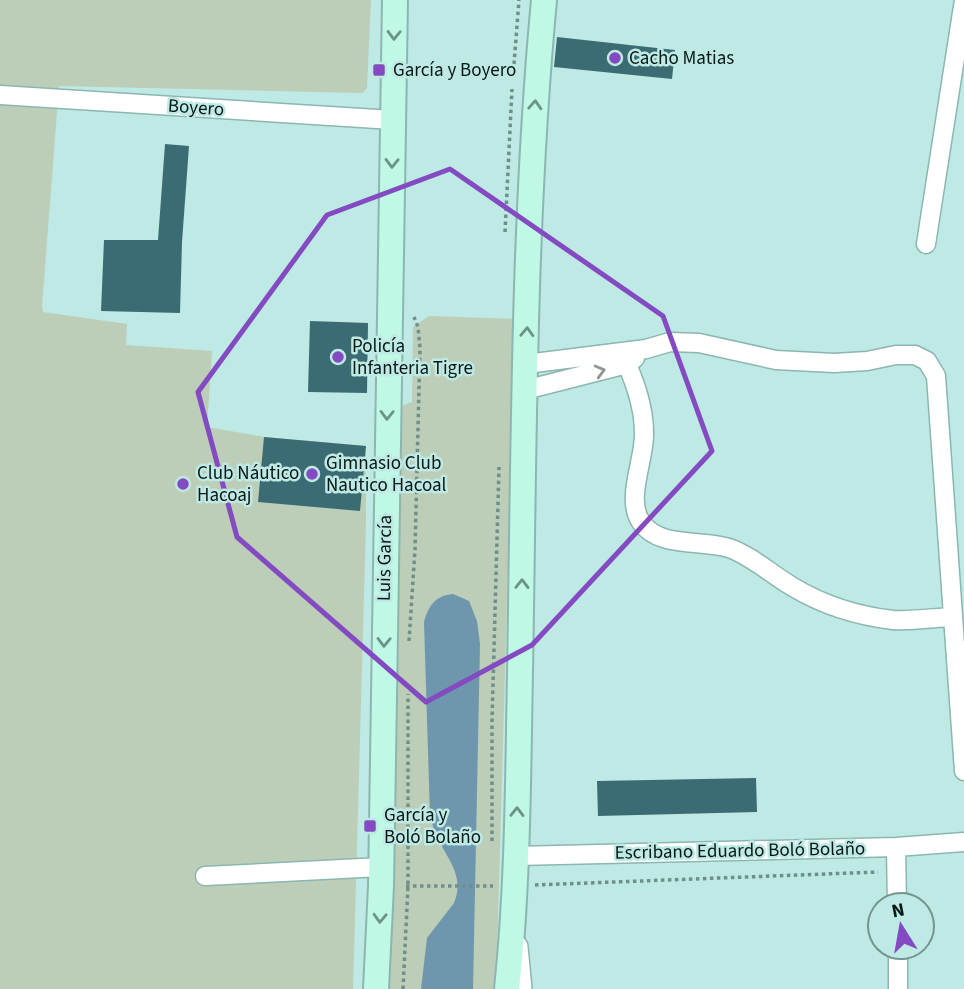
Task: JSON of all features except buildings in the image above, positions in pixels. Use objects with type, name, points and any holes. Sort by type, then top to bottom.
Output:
[{"type":"main road","name":"Luis García","points":[[376,989],[381,876],[395,0]]},
{"type":"main road","points":[[507,989],[516,886],[525,390],[535,99],[544,0]]},
{"type":"street","points":[[926,244],[964,0]]},
{"type":"street","name":"Boyero","points":[[0,95],[393,120]]},
{"type":"street","points":[[525,390],[670,342],[776,359],[834,363],[915,355],[927,360],[936,376],[964,771]]},
{"type":"street","points":[[526,364],[624,358]]},
{"type":"street","points":[[624,358],[642,404],[645,436],[635,499],[636,512],[641,522],[653,534],[669,540],[708,542],[732,549],[795,589],[839,609],[894,620],[951,617]]},
{"type":"street","name":"Escribano Eduardo Boló Bolaño","points":[[516,856],[896,847],[964,842]]},
{"type":"street","points":[[896,847],[897,891]]},
{"type":"street","points":[[205,876],[381,876]]},
{"type":"street","points":[[514,929],[520,989]]},
{"type":"street","points":[[898,961],[898,989]]},
{"type":"path","points":[[381,876],[450,886],[516,886],[897,872]]},
{"type":"highlighted area","points":[[450,169],[663,316],[712,451],[532,645],[426,702],[237,537],[198,392],[327,215]]},
{"type":"green space","name":"Club Náutico Hacoaj","points":[[0,0],[371,0],[367,88],[362,93],[59,86],[42,306],[43,312],[127,324],[126,345],[212,351],[207,427],[264,437],[366,446],[353,989],[0,989]]},
{"type":"green space","points":[[429,316],[515,319],[496,989],[385,989],[397,408],[412,402],[413,327]]},
{"type":"water","points":[[453,594],[469,601],[477,621],[480,644],[473,989],[421,989],[427,938],[454,903],[458,885],[454,868],[437,837],[430,816],[424,622],[434,602]]},
{"type":"place","name":"Cacho Matias","points":[[615,58]]},
{"type":"place","name":"García y Boyero","points":[[379,70]]},
{"type":"place","name":"Policía Infanteria Tigre","points":[[338,357]]},
{"type":"place","name":"Gimnasio Club Nautico Hacoal","points":[[312,474]]},
{"type":"place","name":"Club Náutico Hacoaj","points":[[183,484]]},
{"type":"place","name":"García y Boló Bolaño","points":[[370,826]]}]
